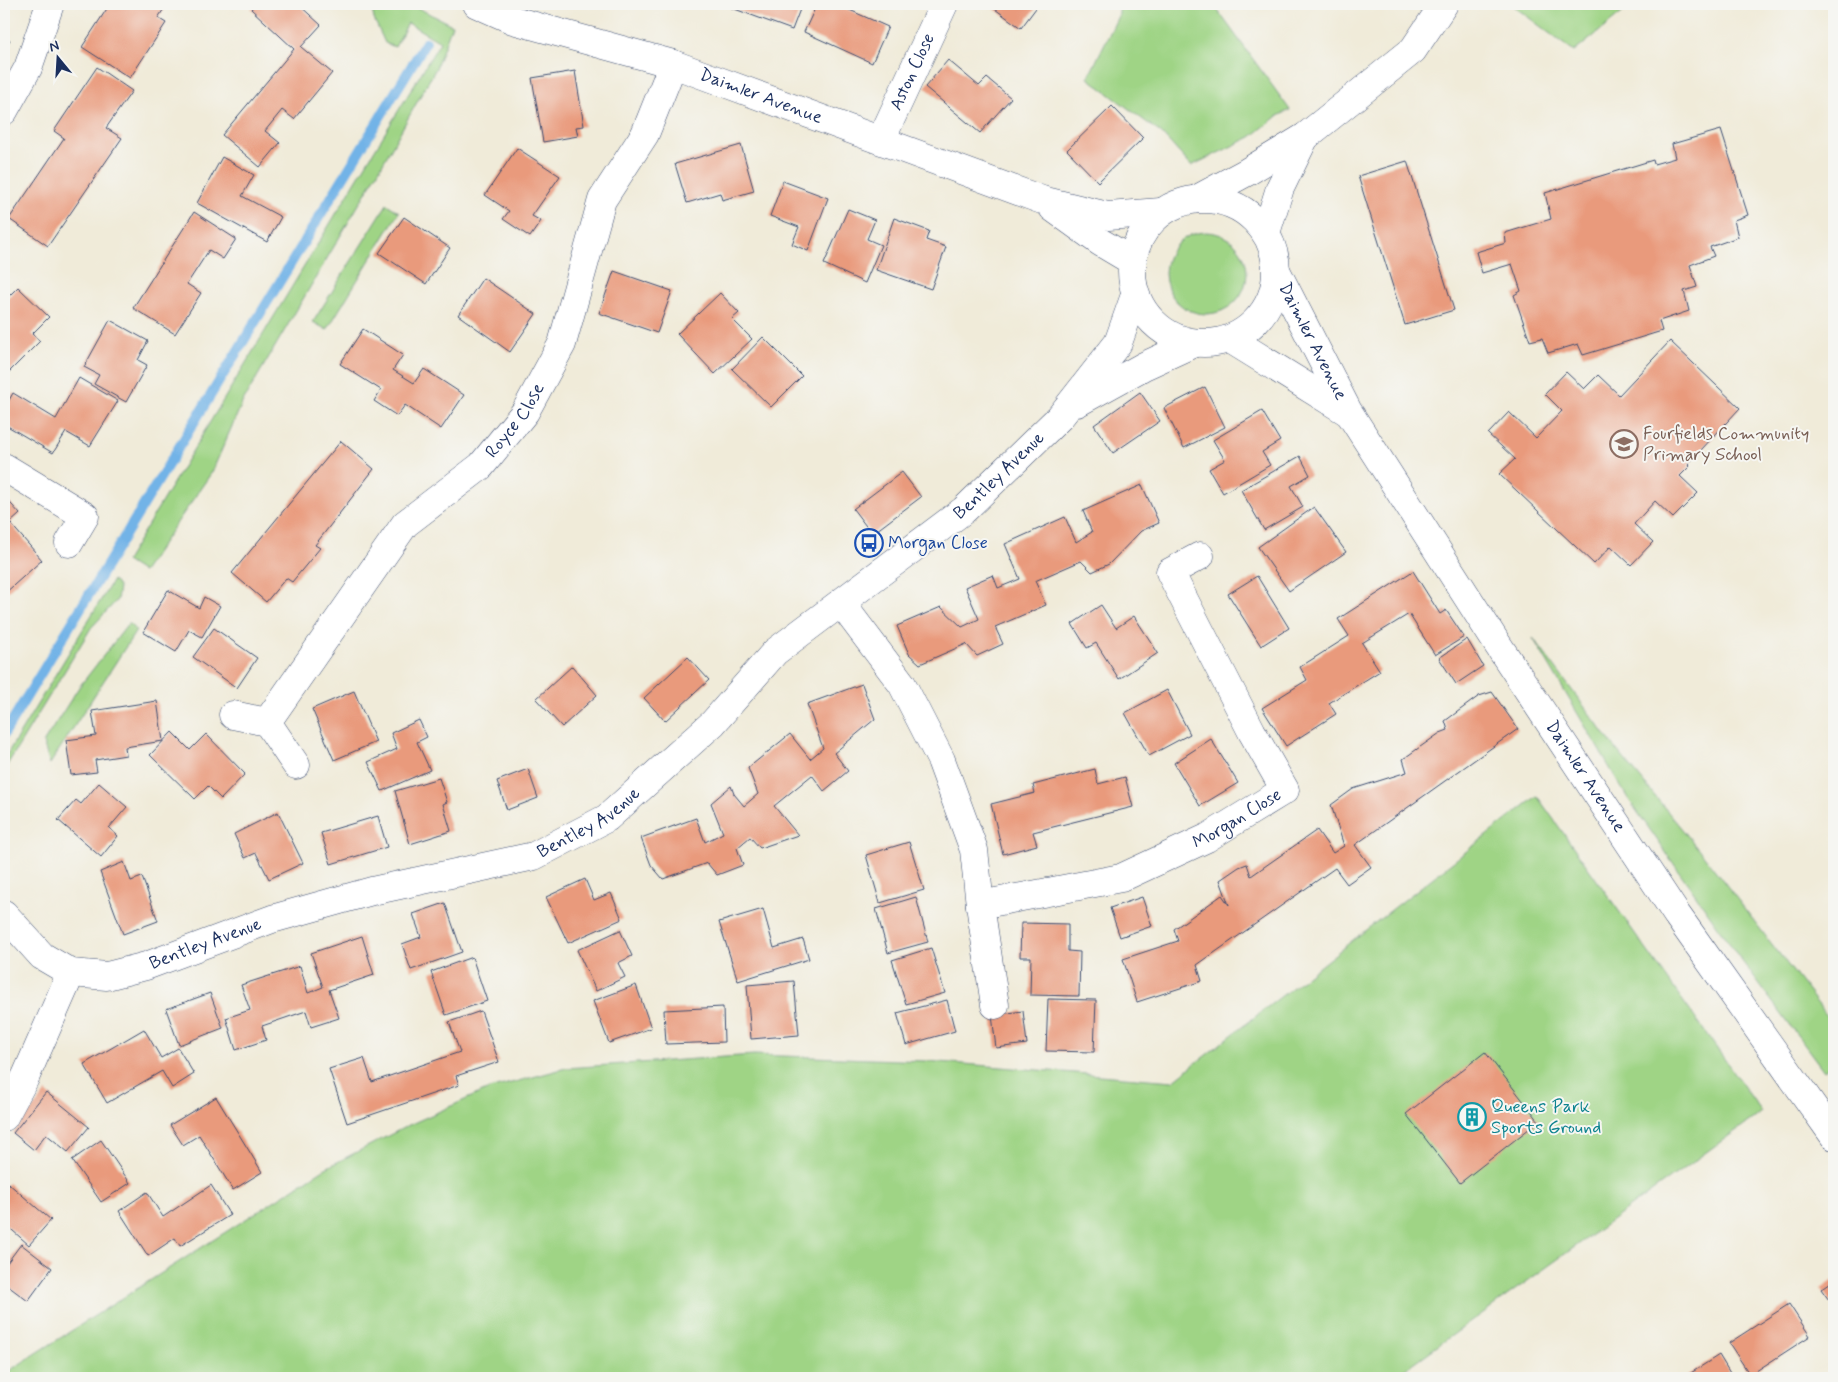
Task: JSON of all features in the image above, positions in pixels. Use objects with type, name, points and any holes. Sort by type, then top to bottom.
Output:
[{"type":"street","points":[[4,111],[28,68],[50,4]]},
{"type":"street","name":"Daimler Avenue","points":[[477,4],[513,20],[673,64],[1042,200],[1108,216],[1161,212]]},
{"type":"street","name":"Aston Close","points":[[881,140],[944,4]]},
{"type":"street","points":[[1197,199],[1305,137],[1413,50],[1444,4]]},
{"type":"street","name":"Royce Close","points":[[267,722],[405,524],[481,466],[525,412],[562,344],[602,200],[645,134],[673,64]]},
{"type":"street","points":[[1266,233],[1280,188],[1305,137]]},
{"type":"street","points":[[1197,199],[1234,205],[1254,219],[1266,233],[1275,256],[1276,272],[1272,297],[1266,309],[1250,328],[1230,339],[1194,344],[1170,336],[1157,327],[1141,308],[1135,294],[1132,262],[1144,230],[1161,212],[1184,201],[1197,199]]},
{"type":"street","name":"Daimler Avenue","points":[[1042,200],[1100,242],[1132,262]]},
{"type":"street","name":"Daimler Avenue","points":[[1276,272],[1348,411],[1498,645],[1672,907],[1834,1136]]},
{"type":"street","name":"Bentley Avenue","points":[[4,914],[42,956],[71,973],[107,976],[146,966],[272,920],[372,891],[534,856],[608,818],[713,723],[775,652],[964,510],[1067,409],[1118,343],[1135,294]]},
{"type":"street","name":"Daimler Avenue","points":[[1230,339],[1348,411]]},
{"type":"street","name":"Bentley Avenue","points":[[1067,409],[1144,366],[1194,344]]},
{"type":"street","points":[[4,467],[85,516],[69,543]]},
{"type":"street","name":"Morgan Close","points":[[980,904],[1121,878],[1206,838],[1285,790],[1252,732],[1170,572],[1200,556]]},
{"type":"street","points":[[841,603],[902,684],[941,760],[974,850],[995,1005]]},
{"type":"street","points":[[233,715],[267,722],[296,765]]},
{"type":"street","points":[[4,1117],[25,1078],[71,973]]},
{"type":"green space","points":[[371,4],[410,4],[452,25],[436,68],[378,172],[243,401],[212,472],[143,572],[126,561],[440,42],[408,23],[395,47],[385,43],[374,19]]},
{"type":"green space","points":[[1119,4],[1213,4],[1290,110],[1276,117],[1251,137],[1191,166],[1162,134],[1088,78],[1119,14]]},
{"type":"green space","points":[[1511,4],[1633,4],[1574,52]]},
{"type":"green space","points":[[387,204],[399,212],[327,330],[313,322]]},
{"type":"green space","points":[[1206,232],[1222,236],[1235,244],[1243,257],[1247,273],[1243,289],[1235,302],[1222,310],[1206,314],[1190,310],[1177,302],[1169,289],[1165,273],[1169,257],[1177,244],[1190,236]]},
{"type":"green space","points":[[113,580],[119,588],[117,600],[91,628],[4,770],[4,759]]},
{"type":"green space","points":[[129,623],[136,631],[50,764],[43,743],[79,687]]},
{"type":"green space","points":[[1533,638],[1616,749],[1701,852],[1834,1025],[1834,1064],[1824,1071],[1741,960],[1627,797]]},
{"type":"green space","points":[[1537,796],[1762,1112],[1393,1378],[4,1378],[4,1374],[324,1169],[409,1125],[489,1089],[566,1068],[754,1055],[927,1061],[1173,1081]]},
{"type":"building","points":[[110,4],[167,4],[158,18],[166,23],[130,78],[82,47]]},
{"type":"building","points":[[256,4],[298,4],[321,25],[301,47],[332,73],[294,119],[282,110],[265,131],[280,143],[260,167],[222,135],[294,49],[251,9]]},
{"type":"building","points":[[721,4],[802,4],[792,30]]},
{"type":"building","points":[[817,4],[836,4],[888,27],[872,63],[804,32]]},
{"type":"building","points":[[988,4],[1039,4],[1021,28]]},
{"type":"building","points":[[4,36],[10,40],[4,48]]},
{"type":"building","points":[[948,60],[979,86],[987,78],[1011,98],[980,133],[925,87]]},
{"type":"building","points":[[97,67],[132,91],[106,128],[122,138],[48,246],[9,219],[64,138],[54,131]]},
{"type":"building","points":[[575,71],[584,126],[576,127],[578,136],[543,142],[532,78]]},
{"type":"building","points":[[1112,106],[1143,138],[1098,182],[1067,150]]},
{"type":"building","points":[[1721,130],[1748,215],[1734,220],[1738,237],[1710,247],[1714,256],[1690,265],[1697,287],[1684,291],[1689,311],[1659,321],[1662,331],[1583,355],[1578,344],[1548,353],[1542,338],[1530,341],[1514,295],[1521,291],[1512,264],[1482,273],[1476,252],[1506,243],[1505,233],[1551,219],[1545,193],[1653,160],[1654,164],[1675,158],[1672,144]]},
{"type":"building","points":[[741,145],[754,191],[722,200],[720,193],[687,203],[675,164]]},
{"type":"building","points":[[517,148],[560,176],[532,216],[541,221],[530,237],[503,219],[509,211],[485,195]]},
{"type":"building","points":[[222,157],[254,175],[242,196],[281,217],[267,242],[197,203]]},
{"type":"building","points":[[1407,161],[1454,310],[1405,325],[1358,176]]},
{"type":"building","points":[[783,181],[828,198],[808,251],[792,244],[799,227],[770,216]]},
{"type":"building","points":[[848,209],[875,220],[867,239],[881,245],[865,283],[824,264]]},
{"type":"building","points":[[194,212],[236,239],[223,259],[209,250],[187,284],[201,293],[175,334],[133,308]]},
{"type":"building","points":[[404,217],[450,248],[426,284],[379,253]]},
{"type":"building","points":[[894,218],[929,231],[926,240],[946,247],[931,289],[876,270]]},
{"type":"building","points":[[614,271],[672,291],[657,333],[599,313]]},
{"type":"building","points":[[483,278],[536,314],[510,352],[458,315]]},
{"type":"building","points":[[18,287],[49,317],[32,334],[40,341],[9,372],[4,367],[4,301]]},
{"type":"building","points":[[720,293],[739,313],[732,319],[752,339],[715,374],[677,334]]},
{"type":"building","points":[[110,320],[148,341],[138,360],[147,365],[126,402],[94,384],[99,375],[84,367]]},
{"type":"building","points":[[363,329],[403,355],[393,370],[414,383],[424,369],[464,395],[441,429],[405,405],[397,416],[374,401],[381,390],[340,364]]},
{"type":"building","points":[[763,337],[802,376],[771,407],[732,369]]},
{"type":"building","points":[[1670,341],[1740,408],[1688,464],[1690,466],[1680,476],[1698,493],[1673,518],[1655,501],[1634,524],[1653,542],[1631,565],[1611,546],[1594,564],[1499,474],[1515,459],[1488,434],[1509,412],[1536,438],[1562,411],[1545,394],[1566,372],[1584,389],[1598,375],[1619,395]]},
{"type":"building","points":[[79,378],[118,401],[90,446],[66,432],[53,453],[4,424],[4,409],[13,393],[56,419]]},
{"type":"building","points":[[1205,387],[1225,427],[1184,448],[1164,408]]},
{"type":"building","points":[[1140,392],[1160,421],[1113,453],[1094,425]]},
{"type":"building","points":[[1262,411],[1280,441],[1262,452],[1270,465],[1223,493],[1209,469],[1225,460],[1213,440]]},
{"type":"building","points":[[341,441],[374,469],[315,545],[320,548],[292,582],[286,578],[266,602],[232,573]]},
{"type":"building","points":[[1300,456],[1310,475],[1291,486],[1303,507],[1264,530],[1241,490]]},
{"type":"building","points":[[902,472],[921,497],[872,534],[853,509]]},
{"type":"building","points":[[1142,485],[1159,523],[1141,531],[1109,564],[1092,572],[1081,561],[1035,581],[1046,605],[995,627],[1003,644],[977,656],[966,644],[920,664],[909,654],[897,626],[941,607],[962,627],[979,619],[965,587],[993,575],[998,588],[1020,579],[1005,544],[1065,517],[1076,542],[1092,532],[1083,511]]},
{"type":"building","points":[[4,496],[20,514],[10,523],[42,560],[4,594]]},
{"type":"building","points":[[1314,507],[1346,552],[1289,591],[1258,547]]},
{"type":"building","points":[[1413,571],[1440,614],[1446,610],[1464,637],[1435,655],[1409,614],[1362,643],[1380,671],[1329,703],[1336,714],[1286,746],[1262,708],[1307,680],[1300,667],[1349,636],[1338,619]]},
{"type":"building","points":[[1257,576],[1289,628],[1261,646],[1228,594]]},
{"type":"building","points":[[168,590],[199,608],[204,597],[220,606],[202,637],[189,630],[176,652],[143,632]]},
{"type":"building","points":[[1101,605],[1116,628],[1134,616],[1158,653],[1119,679],[1096,643],[1087,648],[1072,624]]},
{"type":"building","points":[[214,628],[257,658],[237,688],[193,657]]},
{"type":"building","points":[[1467,639],[1483,666],[1456,684],[1439,658]]},
{"type":"building","points":[[688,657],[709,680],[665,721],[644,698]]},
{"type":"building","points":[[572,666],[597,695],[562,727],[536,699]]},
{"type":"building","points":[[862,684],[875,719],[834,753],[848,771],[824,791],[812,775],[774,806],[798,835],[760,848],[750,837],[737,848],[743,865],[717,875],[707,863],[663,879],[651,865],[641,838],[696,818],[705,842],[723,833],[711,803],[731,786],[734,794],[744,806],[758,794],[748,768],[790,734],[810,759],[823,748],[807,704]]},
{"type":"building","points":[[1167,690],[1190,734],[1149,756],[1125,713]]},
{"type":"building","points":[[354,691],[376,742],[334,760],[312,709]]},
{"type":"building","points":[[1492,692],[1518,729],[1355,845],[1371,867],[1347,884],[1335,868],[1197,965],[1202,981],[1137,1002],[1123,959],[1178,941],[1174,929],[1222,895],[1229,905],[1220,880],[1239,867],[1247,864],[1251,876],[1317,830],[1333,853],[1344,846],[1331,805],[1353,789],[1407,772],[1403,759],[1440,733],[1448,730],[1445,721],[1479,696]]},
{"type":"building","points":[[157,701],[163,741],[125,747],[126,755],[95,760],[97,772],[71,775],[66,740],[96,736],[92,711]]},
{"type":"building","points":[[419,720],[427,737],[417,742],[430,770],[382,791],[368,762],[397,749],[391,733]]},
{"type":"building","points":[[172,732],[190,750],[206,734],[245,774],[221,799],[208,786],[195,799],[150,755]]},
{"type":"building","points":[[1211,739],[1238,783],[1200,806],[1174,763]]},
{"type":"building","points":[[528,769],[538,798],[507,810],[497,781]]},
{"type":"building","points":[[1095,769],[1098,784],[1125,777],[1133,807],[1033,832],[1037,845],[1003,854],[991,804],[1035,793],[1033,785]]},
{"type":"building","points":[[439,778],[447,802],[443,804],[451,831],[410,844],[395,791]]},
{"type":"building","points":[[99,783],[127,807],[109,828],[118,836],[101,857],[58,820],[76,800],[81,804]]},
{"type":"building","points":[[278,812],[303,863],[269,879],[256,853],[245,858],[234,834]]},
{"type":"building","points":[[378,816],[387,847],[331,864],[321,833]]},
{"type":"building","points":[[909,842],[924,890],[880,903],[866,855]]},
{"type":"building","points":[[124,862],[131,881],[142,877],[158,921],[123,934],[100,872]]},
{"type":"building","points":[[585,879],[594,900],[611,893],[622,919],[568,943],[546,897]]},
{"type":"building","points":[[916,897],[928,942],[888,953],[876,909]]},
{"type":"building","points":[[1142,897],[1152,926],[1120,937],[1110,908]]},
{"type":"building","points":[[445,903],[462,952],[411,970],[402,944],[421,937],[413,914]]},
{"type":"building","points":[[763,909],[774,948],[803,939],[809,959],[738,981],[719,922]]},
{"type":"building","points":[[1021,923],[1068,924],[1068,951],[1080,952],[1079,996],[1030,995],[1031,957],[1020,957]]},
{"type":"building","points":[[620,930],[632,956],[618,963],[625,977],[596,991],[577,950]]},
{"type":"building","points":[[362,936],[374,975],[329,990],[339,1018],[311,1027],[306,1011],[262,1026],[266,1040],[236,1050],[226,1018],[250,1010],[241,985],[300,966],[308,993],[323,987],[311,953]]},
{"type":"building","points":[[931,948],[945,993],[906,1004],[892,960]]},
{"type":"building","points":[[472,957],[487,1001],[446,1015],[431,972]]},
{"type":"building","points":[[794,981],[799,1035],[751,1039],[747,985]]},
{"type":"building","points":[[636,985],[651,1028],[609,1043],[593,1001]]},
{"type":"building","points":[[210,993],[223,1028],[179,1045],[166,1009]]},
{"type":"building","points":[[1048,999],[1096,1000],[1094,1052],[1046,1051]]},
{"type":"building","points":[[947,1000],[955,1031],[906,1045],[897,1013]]},
{"type":"building","points":[[723,1007],[724,1042],[666,1044],[664,1010]]},
{"type":"building","points":[[481,1011],[499,1062],[456,1076],[459,1085],[347,1123],[329,1069],[364,1058],[372,1082],[460,1052],[449,1022]]},
{"type":"building","points":[[1023,1011],[1027,1044],[996,1048],[992,1015]]},
{"type":"building","points":[[144,1029],[161,1058],[178,1048],[194,1074],[172,1088],[162,1071],[107,1103],[84,1064]]},
{"type":"building","name":"Queens Park Sports Ground","points":[[1485,1052],[1539,1121],[1460,1183],[1406,1114]]},
{"type":"building","points":[[46,1092],[89,1127],[68,1152],[46,1134],[34,1150],[13,1133]]},
{"type":"building","points":[[216,1097],[262,1172],[233,1190],[199,1135],[183,1145],[170,1125]]},
{"type":"building","points":[[101,1140],[130,1183],[101,1202],[72,1160]]},
{"type":"building","points":[[8,1183],[51,1220],[29,1245],[4,1223],[4,1188]]},
{"type":"building","points":[[211,1185],[230,1215],[180,1246],[175,1238],[148,1256],[119,1211],[147,1192],[163,1217]]},
{"type":"building","points":[[21,1244],[52,1268],[28,1301],[4,1283],[4,1267]]},
{"type":"building","points":[[1834,1280],[1834,1307],[1821,1289]]},
{"type":"building","points":[[1789,1304],[1810,1336],[1750,1375],[1729,1343]]},
{"type":"building","points":[[1719,1355],[1733,1378],[1683,1378]]},
{"type":"waterway","points":[[4,734],[426,42]]},
{"type":"place","name":"Fourfields Community Primary School","points":[[1624,444]]},
{"type":"place","name":"Morgan Close","points":[[869,543]]},
{"type":"place","name":"Queens Park Sports Ground","points":[[1472,1117]]}]
